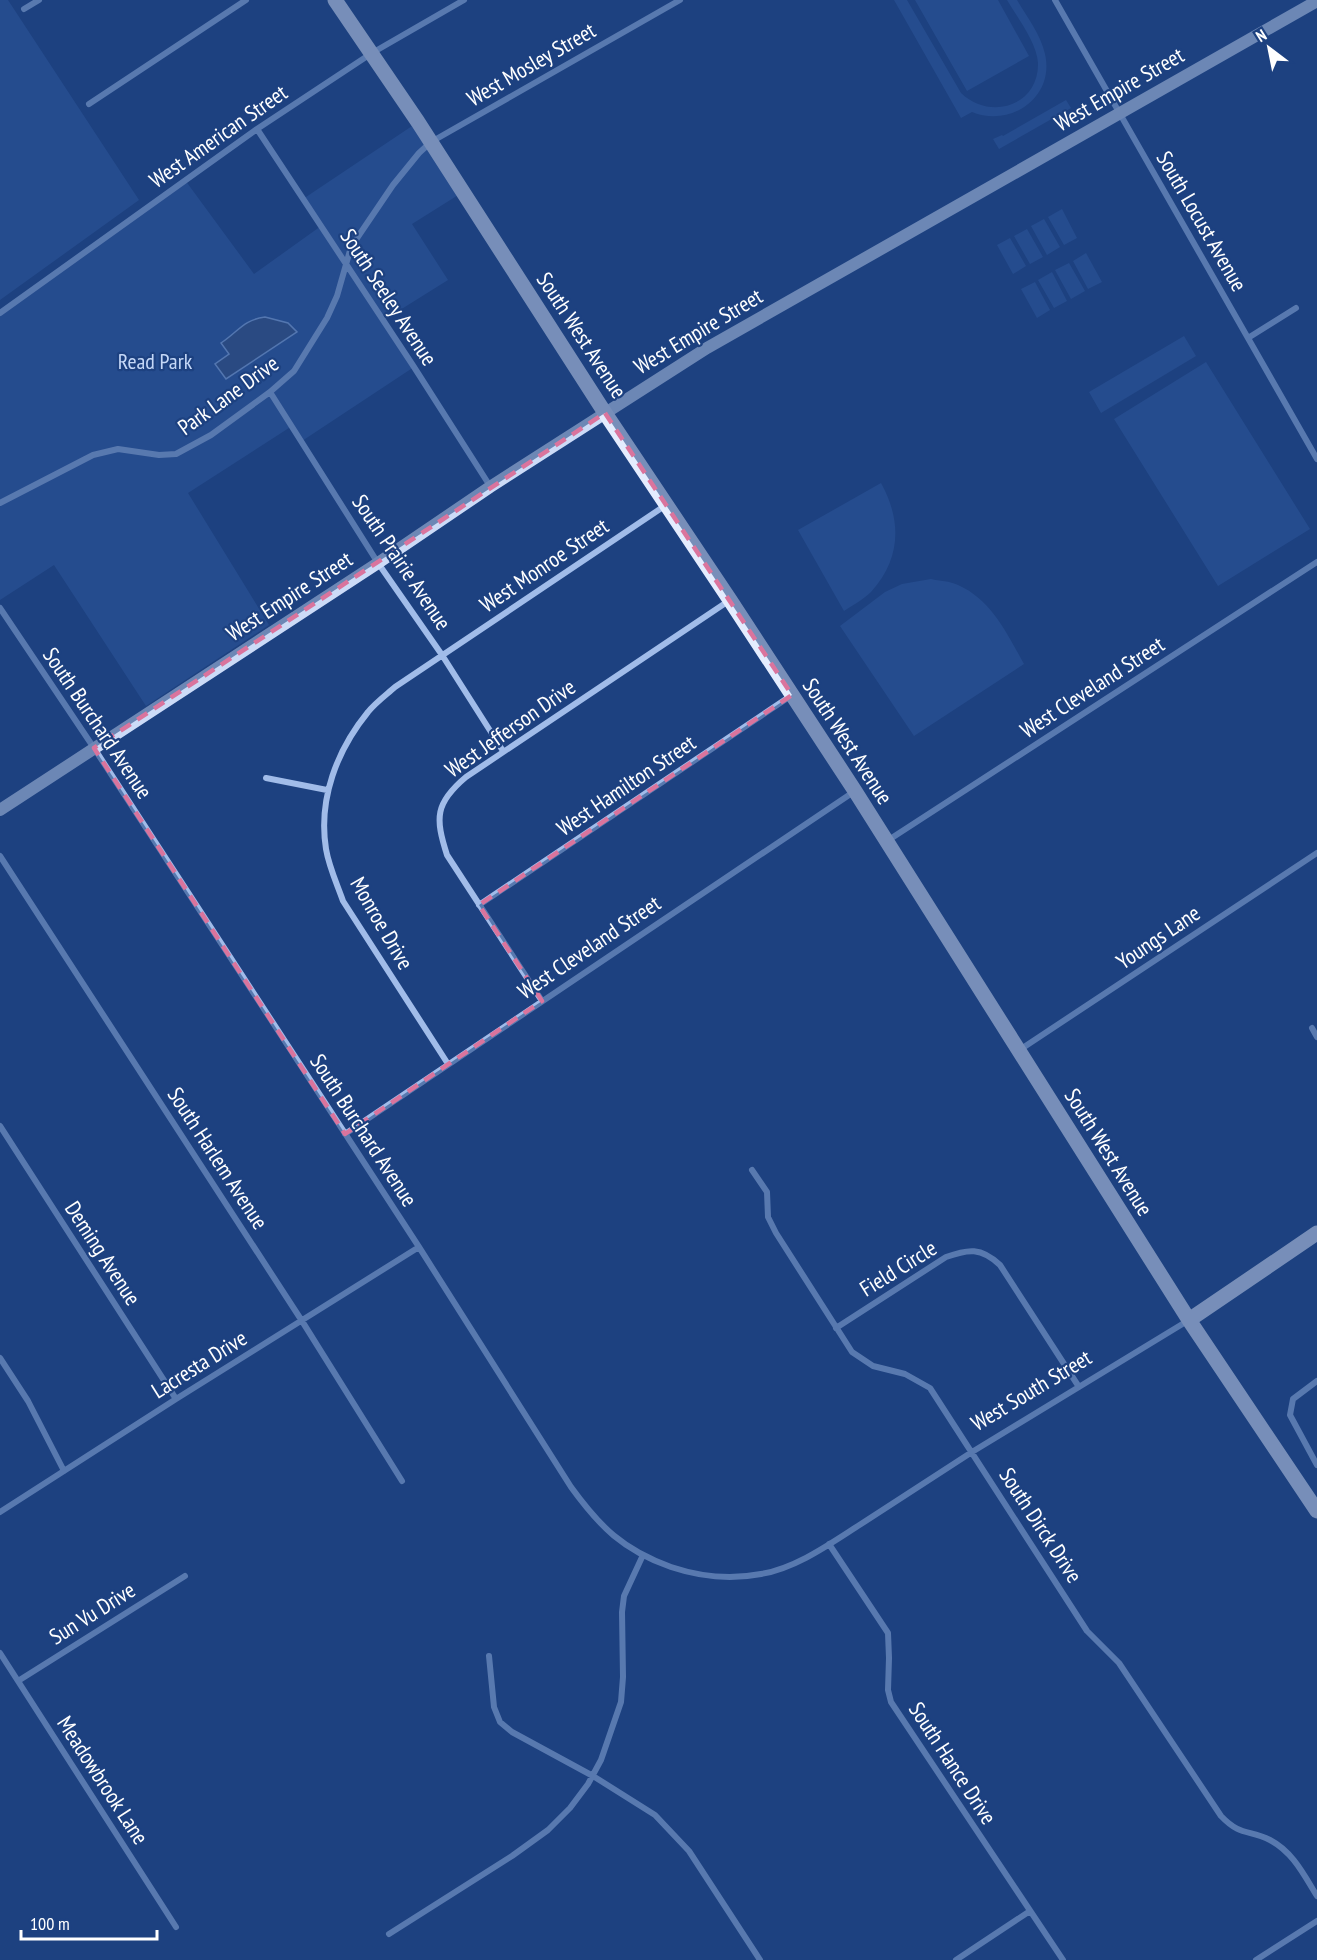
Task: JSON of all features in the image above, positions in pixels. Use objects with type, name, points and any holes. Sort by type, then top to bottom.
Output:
[{"type":"main road","name":"South West Avenue","points":[[335,0],[431,142],[605,413],[855,791],[1189,1320],[1317,1511]]},
{"type":"main road","name":"West Empire Street","points":[[0,810],[378,563],[490,487],[707,348],[1317,1]]},
{"type":"main road","name":"West South Street","points":[[1189,1320],[1317,1233]]},
{"type":"street","points":[[24,9],[39,0]]},
{"type":"street","points":[[89,104],[246,0]]},
{"type":"street","name":"West American Street","points":[[0,313],[257,129],[372,53],[464,0]]},
{"type":"street","name":"West Mosley Street","points":[[431,142],[680,0]]},
{"type":"street","name":"South Locust Avenue","points":[[1055,0],[1317,459]]},
{"type":"street","name":"South Seeley Avenue","points":[[257,129],[490,487]]},
{"type":"street","name":"Park Lane Drive","points":[[0,503],[93,455],[118,449],[159,455],[176,454],[211,435],[270,392],[294,370],[310,347],[337,296],[351,247],[364,226],[393,185],[431,142]]},
{"type":"street","points":[[1248,338],[1296,308]]},
{"type":"street","name":"South Prairie Avenue","points":[[270,392],[378,563],[442,655],[503,752]]},
{"type":"street","name":"West Monroe Street","points":[[442,655],[667,505]]},
{"type":"street","name":"West Cleveland Street","points":[[886,842],[1317,562]]},
{"type":"street","name":"West Jefferson Drive","points":[[542,1001],[447,855],[439,831],[440,809],[450,790],[466,777],[730,600]]},
{"type":"street","name":"South Burchard Avenue","points":[[0,608],[94,748],[590,1513],[612,1536],[643,1555],[692,1574],[726,1578],[762,1574]]},
{"type":"street","name":"Monroe Drive","points":[[442,655],[395,687],[369,711],[350,736],[338,759],[327,790],[325,827],[326,848],[343,901],[448,1064]]},
{"type":"street","name":"West Hamilton Street","points":[[479,905],[792,695]]},
{"type":"street","points":[[266,778],[327,790]]},
{"type":"street","name":"West Cleveland Street","points":[[345,1134],[855,791]]},
{"type":"street","name":"Youngs Lane","points":[[1018,1051],[1317,853]]},
{"type":"street","name":"South Harlem Avenue","points":[[0,856],[302,1321],[402,1481]]},
{"type":"street","points":[[1312,1028],[1317,1037]]},
{"type":"street","name":"Deming Avenue","points":[[0,1126],[176,1399]]},
{"type":"street","name":"South Dirck Drive","points":[[752,1170],[767,1192],[768,1217],[776,1233],[852,1352],[873,1366],[905,1374],[930,1388],[1087,1630],[1119,1663],[1221,1816],[1232,1827],[1269,1840],[1293,1857],[1317,1896]]},
{"type":"street","name":"Lacresta Drive","points":[[0,1512],[418,1247]]},
{"type":"street","name":"Field Circle","points":[[836,1328],[946,1257],[964,1250],[980,1252],[991,1257],[1008,1277],[1079,1388]]},
{"type":"street","name":"West South Street","points":[[762,1574],[805,1558],[829,1544],[972,1452],[1189,1320]]},
{"type":"street","points":[[0,1358],[28,1401],[64,1471]]},
{"type":"street","points":[[1317,1381],[1293,1399],[1290,1415],[1317,1465]]},
{"type":"street","name":"South Hance Drive","points":[[829,1544],[888,1634],[888,1690],[891,1702],[1063,1960]]},
{"type":"street","points":[[389,1934],[512,1856],[548,1830],[570,1808],[593,1776],[621,1702],[624,1596],[643,1555]]},
{"type":"street","name":"Sun Vu Drive","points":[[18,1681],[185,1576]]},
{"type":"street","name":"Meadowbrook Lane","points":[[0,1653],[176,1927]]},
{"type":"street","points":[[489,1656],[494,1707],[500,1722],[512,1732],[593,1776],[655,1815],[689,1851],[760,1960]]},
{"type":"street","points":[[956,1960],[1029,1911]]},
{"type":"street","points":[[1256,1960],[1317,1921]]},
{"type":"highlighted area","points":[[605,413],[792,695],[479,905],[542,1001],[345,1134],[94,748]]},
{"type":"green space","points":[[0,0],[8,0],[139,200],[0,300]]},
{"type":"green space","points":[[894,0],[907,0],[961,93],[973,102],[998,107],[1011,105],[1022,99],[1036,78],[1037,55],[1026,30],[1007,0],[1017,0],[1037,33],[1045,54],[1046,69],[1037,95],[1015,112],[1001,116],[987,116],[972,112],[961,118]]},
{"type":"green space","points":[[915,0],[998,0],[1029,56],[967,91]]},
{"type":"green space","points":[[1066,100],[1071,108],[999,149],[993,139],[1003,136]]},
{"type":"green space","name":"Read Park","points":[[418,122],[463,192],[412,224],[448,280],[384,320],[414,367],[302,441],[292,426],[188,493],[269,625],[146,706],[54,565],[0,600],[0,313],[185,180],[254,274],[321,226],[303,199]]},
{"type":"green space","points":[[1062,209],[1077,238],[1064,245],[1048,217]]},
{"type":"green space","points":[[1044,219],[1060,247],[1047,255],[1031,226]]},
{"type":"green space","points":[[1027,229],[1043,257],[1030,264],[1014,236]]},
{"type":"green space","points":[[1010,238],[1026,266],[1013,274],[997,245]]},
{"type":"green space","points":[[1086,253],[1102,282],[1088,289],[1073,261]]},
{"type":"green space","points":[[1069,263],[1085,291],[1071,299],[1055,270]]},
{"type":"green space","points":[[1052,272],[1067,301],[1054,308],[1038,280]]},
{"type":"green space","points":[[1035,282],[1050,310],[1037,318],[1021,289]]},
{"type":"green space","points":[[1184,336],[1196,356],[1101,413],[1089,392]]},
{"type":"green space","points":[[1206,362],[1310,529],[1218,586],[1114,419]]},
{"type":"green space","points":[[881,483],[893,511],[895,539],[893,553],[881,579],[871,592],[844,611],[798,530]]},
{"type":"green space","points":[[931,579],[955,584],[980,599],[1005,630],[1024,664],[914,736],[840,626],[885,592],[902,584]]},
{"type":"shaded area","points":[[265,317],[288,323],[297,332],[226,379],[215,364],[229,354],[221,343],[246,323]]}]
